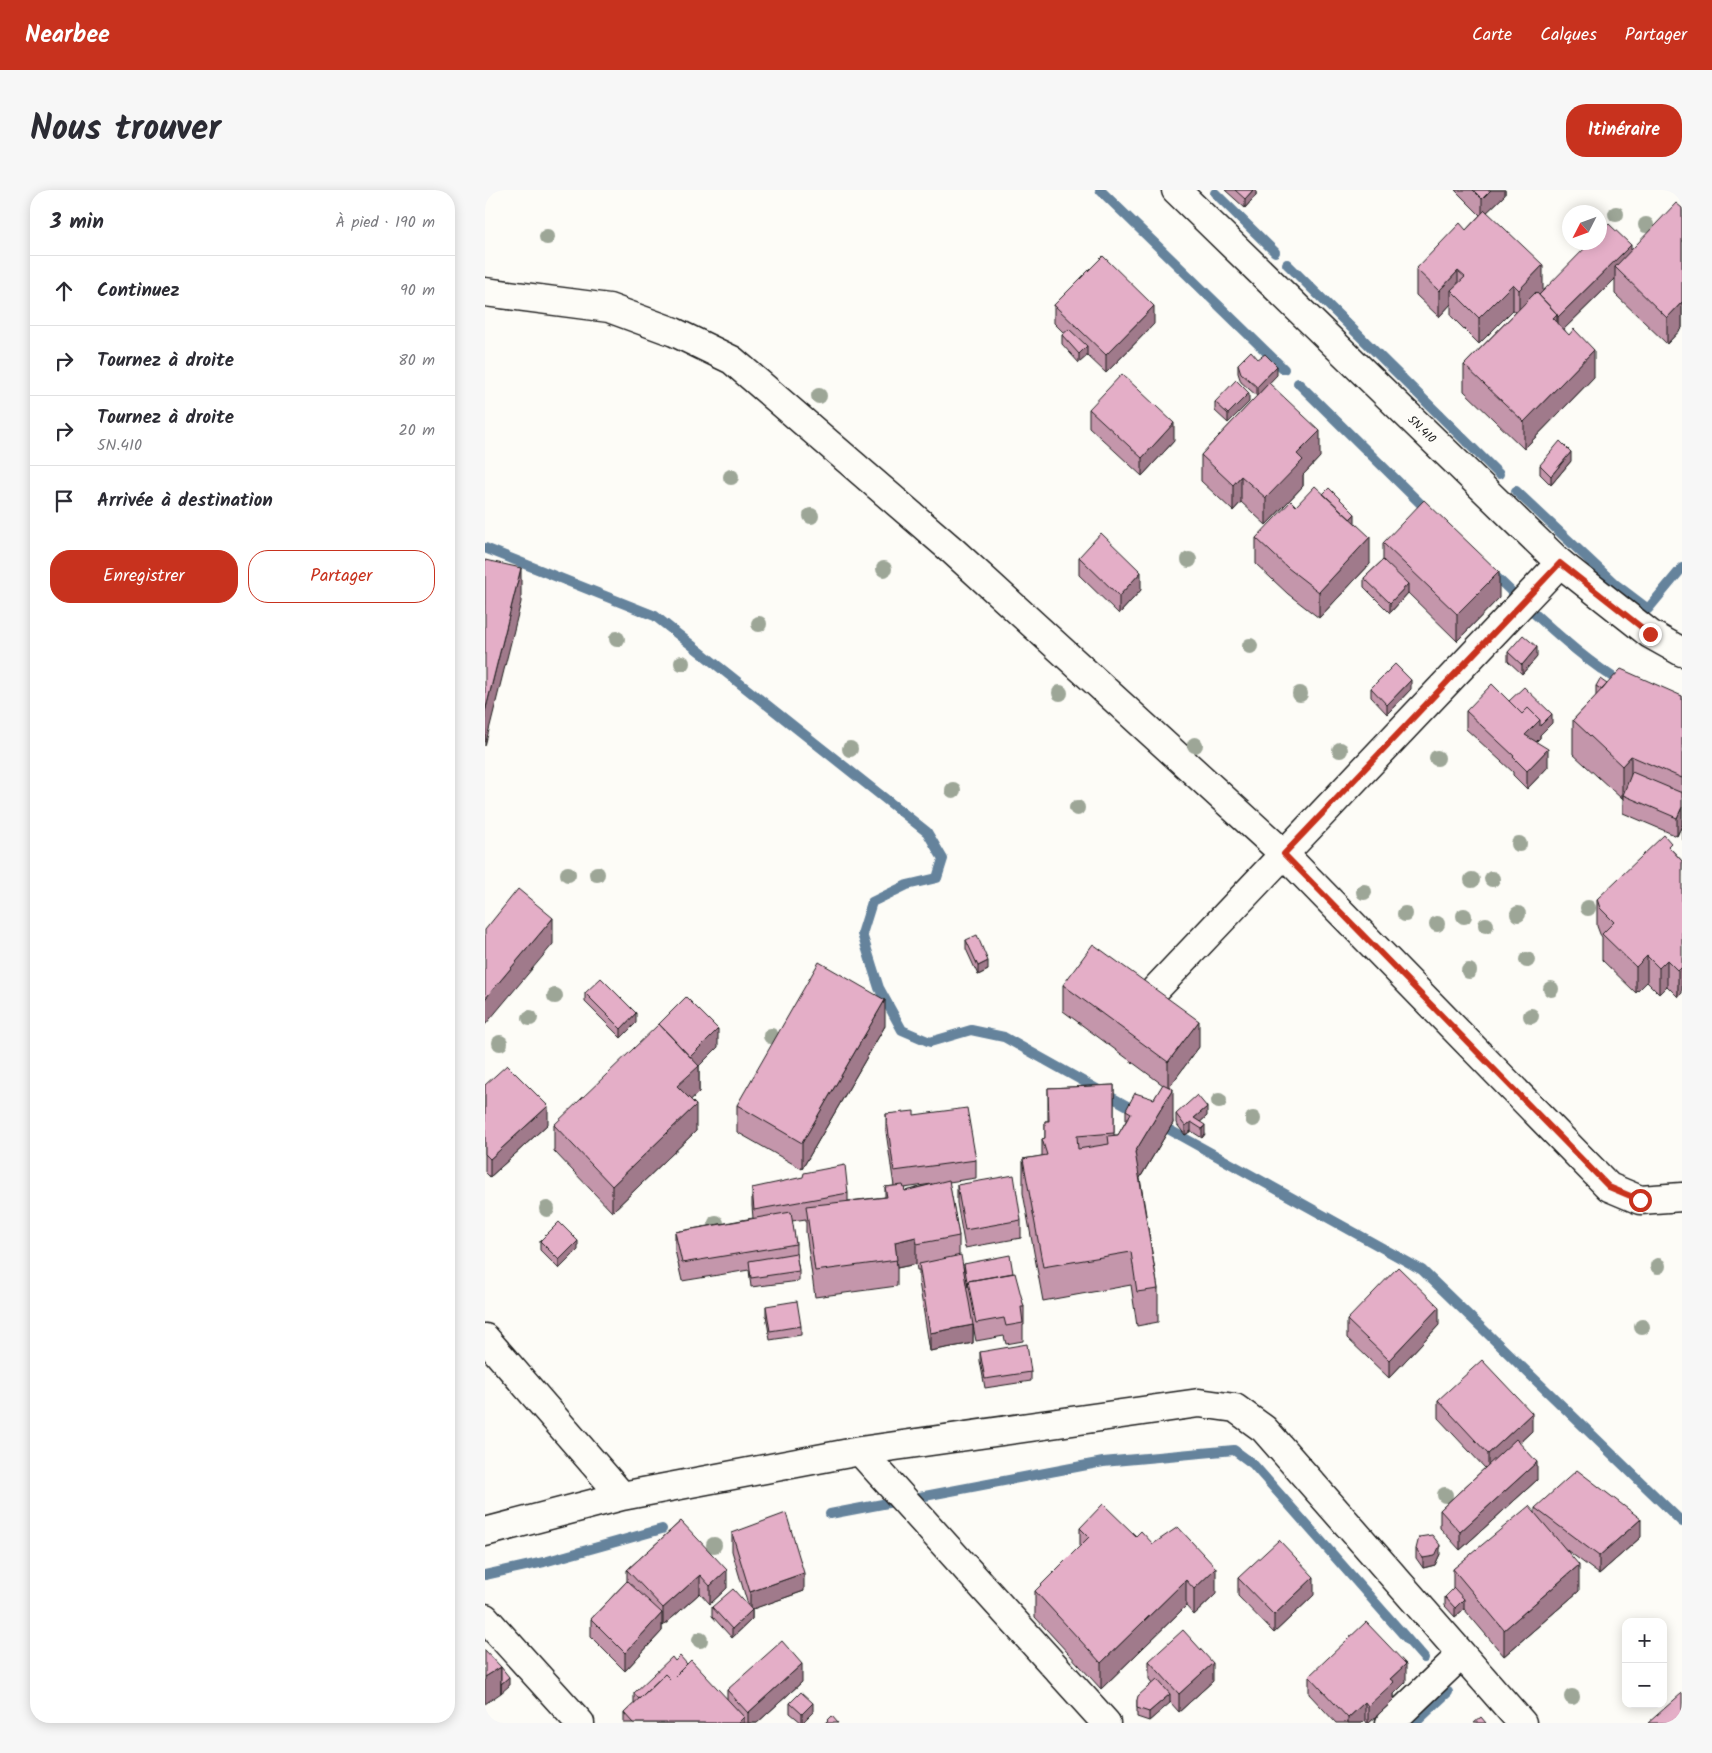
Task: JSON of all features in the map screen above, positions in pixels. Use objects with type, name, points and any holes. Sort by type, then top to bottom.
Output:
[{"type":"street","name":"5N.410","points":[[1176,190],[1560,563],[1650,634],[1682,652]]},
{"type":"street","points":[[485,292],[609,308],[675,332],[732,360],[953,551],[1284,854],[1609,1187],[1640,1200],[1682,1197]]},
{"type":"street","points":[[1155,990],[1560,563]]},
{"type":"street","points":[[485,1338],[623,1496]]},
{"type":"street","points":[[485,1532],[623,1496],[860,1451],[1199,1403],[1235,1408],[1265,1429],[1522,1723]]},
{"type":"street","points":[[860,1451],[1106,1723]]},
{"type":"street","points":[[485,1618],[580,1723]]},
{"type":"street","points":[[1390,1723],[1461,1655]]},
{"type":"building","points":[[1235,190],[1253,190],[1245,199]]},
{"type":"building","points":[[1473,190],[1491,190],[1482,199]]},
{"type":"building","points":[[1676,203],[1682,208],[1682,302],[1667,318],[1615,267]]},
{"type":"building","points":[[1485,210],[1543,265],[1519,290],[1513,284],[1479,318],[1451,290],[1465,277],[1458,271],[1439,291],[1416,269],[1460,223],[1466,230]]},
{"type":"building","points":[[1609,224],[1631,245],[1558,317],[1539,295],[1583,250],[1607,250],[1607,226]]},
{"type":"building","points":[[1103,256],[1154,306],[1106,355],[1054,305]]},
{"type":"building","points":[[1536,292],[1557,314],[1553,318],[1569,335],[1574,329],[1594,350],[1524,422],[1464,365]]},
{"type":"building","points":[[1069,329],[1087,346],[1079,354],[1062,335]]},
{"type":"building","points":[[1251,351],[1258,359],[1265,354],[1277,366],[1257,387],[1241,373],[1238,364]]},
{"type":"building","points":[[1122,374],[1174,423],[1142,458],[1089,409]]},
{"type":"building","points":[[1236,380],[1249,393],[1228,414],[1215,402]]},
{"type":"building","points":[[1269,383],[1320,431],[1297,454],[1303,460],[1266,498],[1241,476],[1233,485],[1201,455]]},
{"type":"building","points":[[1560,441],[1571,452],[1551,476],[1540,465]]},
{"type":"building","points":[[1315,486],[1370,537],[1319,592],[1288,568],[1256,538],[1291,501],[1296,506]]},
{"type":"building","points":[[1329,488],[1355,514],[1350,519],[1323,494]]},
{"type":"building","points":[[1424,500],[1499,572],[1457,614],[1383,543]]},
{"type":"building","points":[[1101,533],[1141,572],[1119,596],[1079,557]]},
{"type":"building","points":[[485,560],[521,568],[485,712]]},
{"type":"building","points":[[1383,560],[1408,584],[1390,603],[1364,578]]},
{"type":"building","points":[[1523,635],[1537,647],[1522,665],[1508,652]]},
{"type":"building","points":[[1395,664],[1411,680],[1387,705],[1371,688]]},
{"type":"building","points":[[1621,669],[1682,696],[1682,778],[1631,756],[1622,766],[1573,720]]},
{"type":"building","points":[[1600,679],[1607,684],[1602,690],[1596,686]]},
{"type":"building","points":[[1492,684],[1522,714],[1528,708],[1540,720],[1525,735],[1548,749],[1527,771],[1514,756],[1466,711]]},
{"type":"building","points":[[1524,687],[1552,714],[1540,726],[1540,720],[1528,708],[1522,714],[1509,701]]},
{"type":"building","points":[[1632,772],[1682,793],[1682,807],[1677,818],[1623,795]]},
{"type":"building","points":[[1664,835],[1671,843],[1668,846],[1682,861],[1682,967],[1678,971],[1667,960],[1659,968],[1647,956],[1636,967],[1602,934],[1614,922],[1600,908],[1597,899]]},
{"type":"building","points":[[518,889],[553,918],[485,999],[485,930]]},
{"type":"building","points":[[977,935],[988,961],[978,966],[966,940]]},
{"type":"building","points":[[1093,944],[1199,1021],[1168,1062],[1063,985]]},
{"type":"building","points":[[819,962],[885,1000],[802,1143],[737,1105]]},
{"type":"building","points":[[601,978],[636,1013],[621,1029],[585,993]]},
{"type":"building","points":[[686,997],[718,1029],[690,1057],[659,1024]]},
{"type":"building","points":[[659,1024],[699,1066],[677,1086],[696,1105],[612,1186],[554,1125]]},
{"type":"building","points":[[507,1065],[548,1106],[490,1159],[485,1154],[485,1085]]},
{"type":"building","points":[[1163,1084],[1173,1089],[1135,1152],[1158,1289],[1137,1292],[1131,1252],[1043,1267],[1023,1159],[1047,1155],[1042,1139],[1045,1138],[1045,1121],[1049,1121],[1048,1088],[1114,1085],[1114,1133],[1077,1136],[1078,1149],[1109,1144],[1108,1136],[1118,1135],[1131,1113],[1126,1110],[1135,1093],[1154,1099]]},
{"type":"building","points":[[1197,1095],[1207,1107],[1194,1118],[1205,1125],[1202,1129],[1191,1122],[1185,1126],[1176,1114]]},
{"type":"building","points":[[967,1108],[976,1160],[894,1171],[886,1114],[914,1111],[914,1115]]},
{"type":"building","points":[[845,1165],[848,1193],[754,1210],[752,1188],[803,1177],[804,1173]]},
{"type":"building","points":[[1014,1175],[1021,1220],[965,1230],[957,1185]]},
{"type":"building","points":[[949,1180],[959,1236],[917,1244],[916,1237],[895,1242],[897,1260],[815,1271],[806,1206],[887,1197],[885,1187],[903,1185],[905,1191]]},
{"type":"building","points":[[791,1212],[796,1244],[682,1263],[675,1232]]},
{"type":"building","points":[[559,1222],[578,1241],[559,1260],[540,1241]]},
{"type":"building","points":[[796,1253],[799,1271],[751,1278],[749,1261]]},
{"type":"building","points":[[961,1255],[973,1325],[930,1333],[919,1264]]},
{"type":"building","points":[[1010,1255],[1013,1273],[968,1281],[968,1287],[964,1264]]},
{"type":"building","points":[[1398,1267],[1439,1307],[1389,1360],[1347,1320]]},
{"type":"building","points":[[1015,1273],[1024,1307],[1021,1307],[1023,1323],[1006,1326],[1004,1318],[976,1323],[968,1281]]},
{"type":"building","points":[[797,1301],[801,1326],[770,1331],[766,1306]]},
{"type":"building","points":[[1027,1344],[1031,1372],[985,1379],[980,1352]]},
{"type":"building","points":[[1482,1360],[1532,1413],[1488,1454],[1438,1400]]},
{"type":"building","points":[[1516,1439],[1537,1462],[1460,1532],[1440,1510]]},
{"type":"building","points":[[1577,1470],[1641,1519],[1599,1556],[1535,1508]]},
{"type":"building","points":[[1103,1504],[1136,1536],[1141,1531],[1153,1544],[1178,1527],[1216,1568],[1194,1589],[1186,1580],[1101,1663],[1035,1591],[1089,1537],[1080,1528]]},
{"type":"building","points":[[1529,1506],[1579,1565],[1504,1630],[1453,1569]]},
{"type":"building","points":[[786,1513],[804,1573],[750,1592],[732,1533]]},
{"type":"building","points":[[681,1521],[727,1570],[710,1586],[700,1575],[663,1608],[627,1570]]},
{"type":"building","points":[[1432,1535],[1440,1545],[1435,1556],[1423,1558],[1416,1549],[1419,1537]]},
{"type":"building","points":[[1279,1540],[1314,1577],[1274,1615],[1238,1578]]},
{"type":"building","points":[[627,1581],[662,1613],[625,1653],[591,1619]]},
{"type":"building","points":[[1454,1588],[1464,1599],[1455,1608],[1445,1597]]},
{"type":"building","points":[[733,1589],[752,1610],[732,1629],[712,1607]]},
{"type":"building","points":[[1366,1622],[1406,1664],[1390,1679],[1394,1682],[1368,1706],[1365,1702],[1348,1718],[1309,1676]]},
{"type":"building","points":[[1183,1630],[1213,1663],[1179,1694],[1149,1661]]},
{"type":"building","points":[[782,1641],[802,1664],[748,1713],[727,1690]]},
{"type":"building","points":[[485,1650],[501,1667],[485,1677]]},
{"type":"building","points":[[680,1656],[687,1664],[671,1680],[665,1674],[639,1699],[634,1693],[672,1657],[675,1661]]},
{"type":"building","points":[[691,1660],[744,1717],[738,1723],[633,1723],[624,1713],[665,1674],[671,1680]]},
{"type":"building","points":[[501,1667],[509,1677],[501,1684]]},
{"type":"building","points":[[1157,1679],[1170,1694],[1149,1712],[1137,1708],[1138,1696]]},
{"type":"building","points":[[801,1692],[813,1703],[802,1714],[790,1703]]},
{"type":"building","points":[[1682,1693],[1682,1723],[1648,1723],[1667,1708]]},
{"type":"building","points":[[832,1716],[838,1723],[825,1723]]},
{"type":"building","points":[[1481,1717],[1486,1723],[1474,1723]]},
{"type":"waterway","points":[[1100,190],[1284,369]]},
{"type":"waterway","points":[[1215,193],[1275,252]]},
{"type":"waterway","points":[[1287,264],[1499,474]]},
{"type":"waterway","points":[[1298,383],[1429,512]]},
{"type":"waterway","points":[[1516,491],[1615,584],[1648,609],[1682,568]]},
{"type":"waterway","points":[[485,548],[655,616],[927,832],[943,859],[937,878],[907,885],[872,902],[862,934],[879,988],[902,1030],[930,1042],[971,1030],[1004,1037],[1140,1113]]},
{"type":"waterway","points":[[1490,571],[1516,596]]},
{"type":"waterway","points":[[1525,605],[1585,657],[1624,684]]},
{"type":"waterway","points":[[1159,1124],[1422,1270],[1682,1522]]},
{"type":"waterway","points":[[830,1514],[1103,1462],[1234,1450],[1253,1464],[1424,1658]]},
{"type":"waterway","points":[[485,1575],[544,1562],[662,1529]]},
{"type":"waterway","points":[[1415,1723],[1448,1692]]},
{"type":"route","points":[[1640,1200],[1609,1187],[1284,854],[1560,563],[1650,634]]}]
